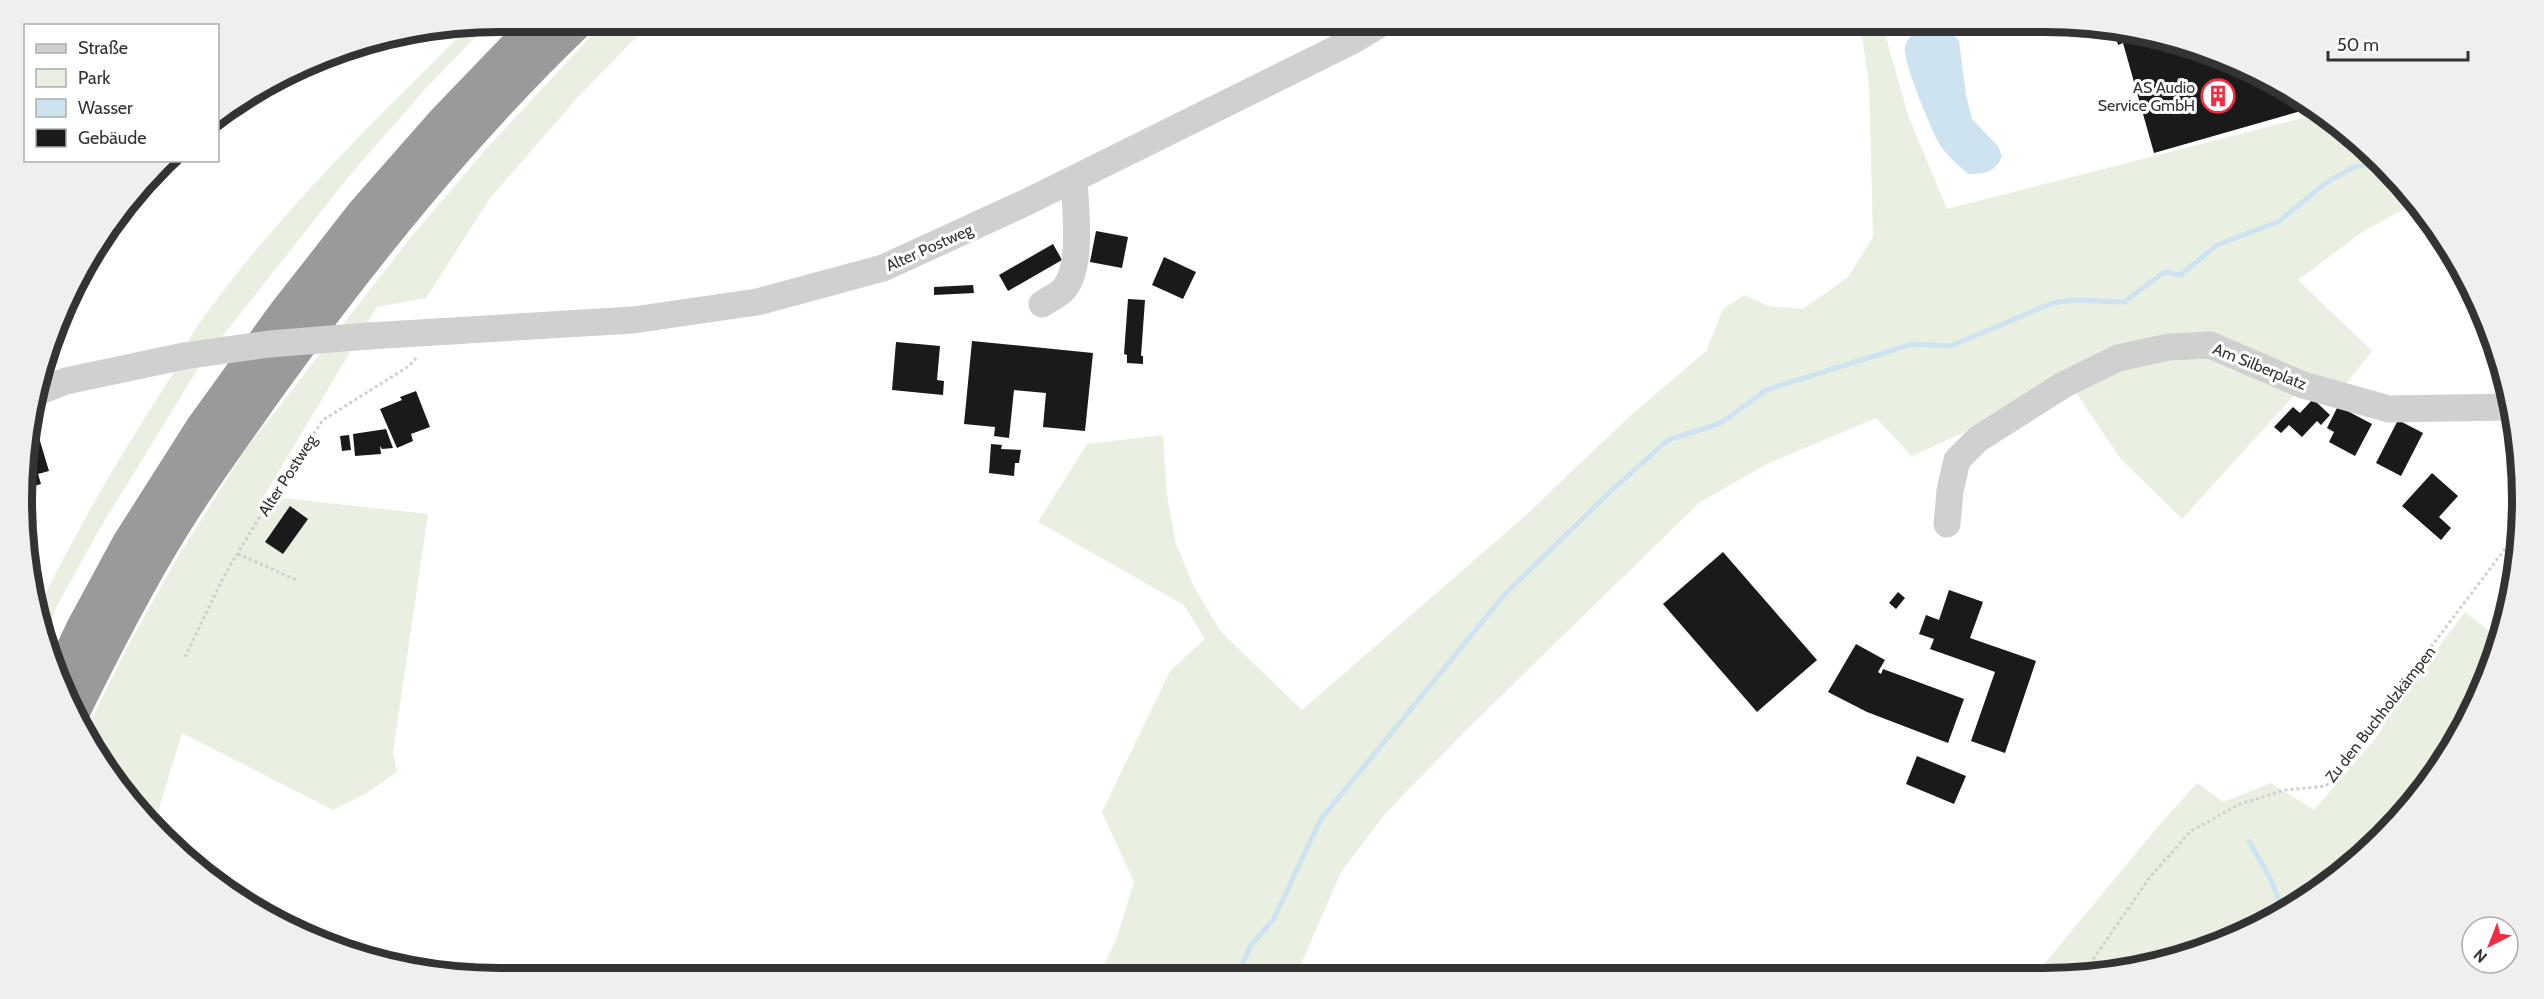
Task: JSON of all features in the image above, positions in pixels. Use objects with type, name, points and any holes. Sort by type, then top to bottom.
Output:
[{"type":"highway","points":[[63,669],[128,544],[201,429],[284,314],[363,213],[436,130],[530,32]]},
{"type":"highway","points":[[78,703],[110,638],[159,550],[231,440],[324,310],[388,228],[463,140],[568,32]]},
{"type":"street","name":"Alter Postweg","points":[[44,389],[66,381],[184,356],[269,344],[633,320],[757,302],[883,268],[1074,179],[1334,50],[1366,32]]},
{"type":"street","points":[[1042,304],[1063,290],[1073,274],[1077,240],[1074,179]]},
{"type":"street","name":"Am Silberplatz","points":[[1947,524],[1950,491],[1958,460],[1978,439],[2063,385],[2118,358],[2169,347],[2210,345],[2303,385],[2389,409],[2504,407]]},
{"type":"path","name":"Alter Postweg","points":[[185,657],[238,554],[286,473],[323,420],[409,366],[426,347],[431,332]]},
{"type":"path","name":"Zu den Buchholzkämpen","points":[[2089,965],[2150,877],[2191,831],[2240,804],[2285,790],[2326,786],[2510,543]]},
{"type":"path","points":[[238,554],[296,580]]},
{"type":"green space","points":[[595,32],[641,32],[577,98],[491,197],[426,298],[377,307],[264,496],[428,514],[393,752],[397,772],[367,793],[333,810],[182,733],[157,817],[110,760],[89,724],[129,644],[176,560],[245,450],[411,237],[487,148]]},
{"type":"green space","points":[[1862,32],[1885,32],[1909,118],[1947,209],[2312,115],[2353,148],[2409,207],[2365,230],[2298,280],[2372,351],[2341,390],[2307,381],[2182,519],[2120,458],[2064,375],[1976,427],[1912,456],[1876,418],[1769,463],[1700,502],[1464,732],[1384,815],[1341,872],[1299,968],[1103,968],[1117,937],[1134,882],[1102,812],[1170,671],[1205,639],[1184,605],[1038,522],[1087,444],[1163,435],[1167,495],[1176,544],[1194,587],[1221,632],[1302,710],[1525,516],[1629,417],[1706,351],[1723,309],[1744,295],[1768,306],[1803,309],[1848,277],[1873,237],[1869,85]]},
{"type":"green space","points":[[480,33],[427,87],[350,175],[202,362],[99,530],[57,606],[49,626],[42,601],[85,519],[138,428],[176,369],[196,328],[258,247],[362,134],[462,34]]},
{"type":"green space","points":[[2465,612],[2493,634],[2477,679],[2450,734],[2434,760],[2396,808],[2375,830],[2353,851],[2305,889],[2224,932],[2166,952],[2106,963],[2041,968],[2155,830],[2197,783],[2223,802],[2271,783],[2314,810],[2375,739],[2401,697]]},
{"type":"water","points":[[1917,32],[1951,32],[1959,41],[1966,95],[1972,119],[1998,146],[2002,156],[1992,169],[1979,174],[1968,174],[1939,143],[1912,79],[1905,54],[1905,46]]},
{"type":"building","name":"AS Audio Service GmbH","points":[[2116,37],[2166,47],[2195,56],[2251,80],[2305,110],[2154,153],[2123,43],[2118,45]]},
{"type":"building","points":[[1096,231],[1128,237],[1122,268],[1090,262]]},
{"type":"building","points":[[1053,244],[1062,260],[1008,291],[999,275]]},
{"type":"building","points":[[1164,257],[1196,272],[1183,299],[1152,285]]},
{"type":"building","points":[[973,285],[974,293],[934,295],[934,287]]},
{"type":"building","points":[[1128,299],[1145,300],[1141,356],[1143,356],[1143,364],[1127,363],[1127,355],[1124,354]]},
{"type":"building","points":[[972,341],[1093,353],[1085,431],[1043,427],[1046,393],[1014,390],[1009,438],[994,436],[995,427],[964,424]]},
{"type":"building","points":[[896,342],[940,346],[937,380],[944,381],[943,395],[892,390]]},
{"type":"building","points":[[416,391],[430,427],[411,434],[413,441],[397,448],[380,409]]},
{"type":"building","points":[[2313,399],[2330,415],[2321,425],[2317,421],[2302,437],[2289,425],[2281,433],[2274,427],[2293,407],[2300,413]]},
{"type":"building","points":[[2338,406],[2372,424],[2355,456],[2329,442],[2334,432],[2327,428]]},
{"type":"building","points":[[2398,420],[2423,433],[2401,476],[2376,463]]},
{"type":"building","points":[[386,429],[393,448],[382,449],[380,446],[381,454],[355,456],[353,434]]},
{"type":"building","points":[[37,431],[49,471],[38,474],[41,484],[32,486],[33,469]]},
{"type":"building","points":[[349,435],[351,450],[342,451],[340,436]]},
{"type":"building","points":[[991,444],[1002,445],[1001,449],[1021,450],[1019,463],[1015,463],[1014,476],[989,473]]},
{"type":"building","points":[[2432,473],[2458,496],[2439,517],[2451,528],[2441,540],[2402,506]]},
{"type":"building","points":[[290,506],[308,519],[283,554],[265,542]]},
{"type":"building","points":[[1723,552],[1817,660],[1757,712],[1663,604]]},
{"type":"building","points":[[1949,590],[1983,602],[1970,638],[2036,661],[2005,753],[1971,741],[1995,672],[1930,649],[1934,639],[1919,634],[1926,615],[1939,620]]},
{"type":"building","points":[[1898,592],[1905,598],[1896,609],[1889,603]]},
{"type":"building","points":[[1856,644],[1885,660],[1878,672],[1881,674],[1883,669],[1964,699],[1948,743],[1867,712],[1828,692]]},
{"type":"building","points":[[1917,756],[1966,776],[1954,804],[1906,784]]},
{"type":"waterway","points":[[1241,968],[1251,945],[1273,920],[1321,819],[1505,594],[1612,490],[1668,440],[1721,423],[1766,390],[1912,344],[1951,346],[2052,303],[2076,300],[2124,302],[2164,272],[2180,275],[2217,245],[2278,222],[2327,182],[2354,167],[2370,164]]},
{"type":"waterway","points":[[2249,841],[2270,878],[2280,904]]},
{"type":"place","name":"AS Audio Service GmbH","points":[[2218,96]]}]
